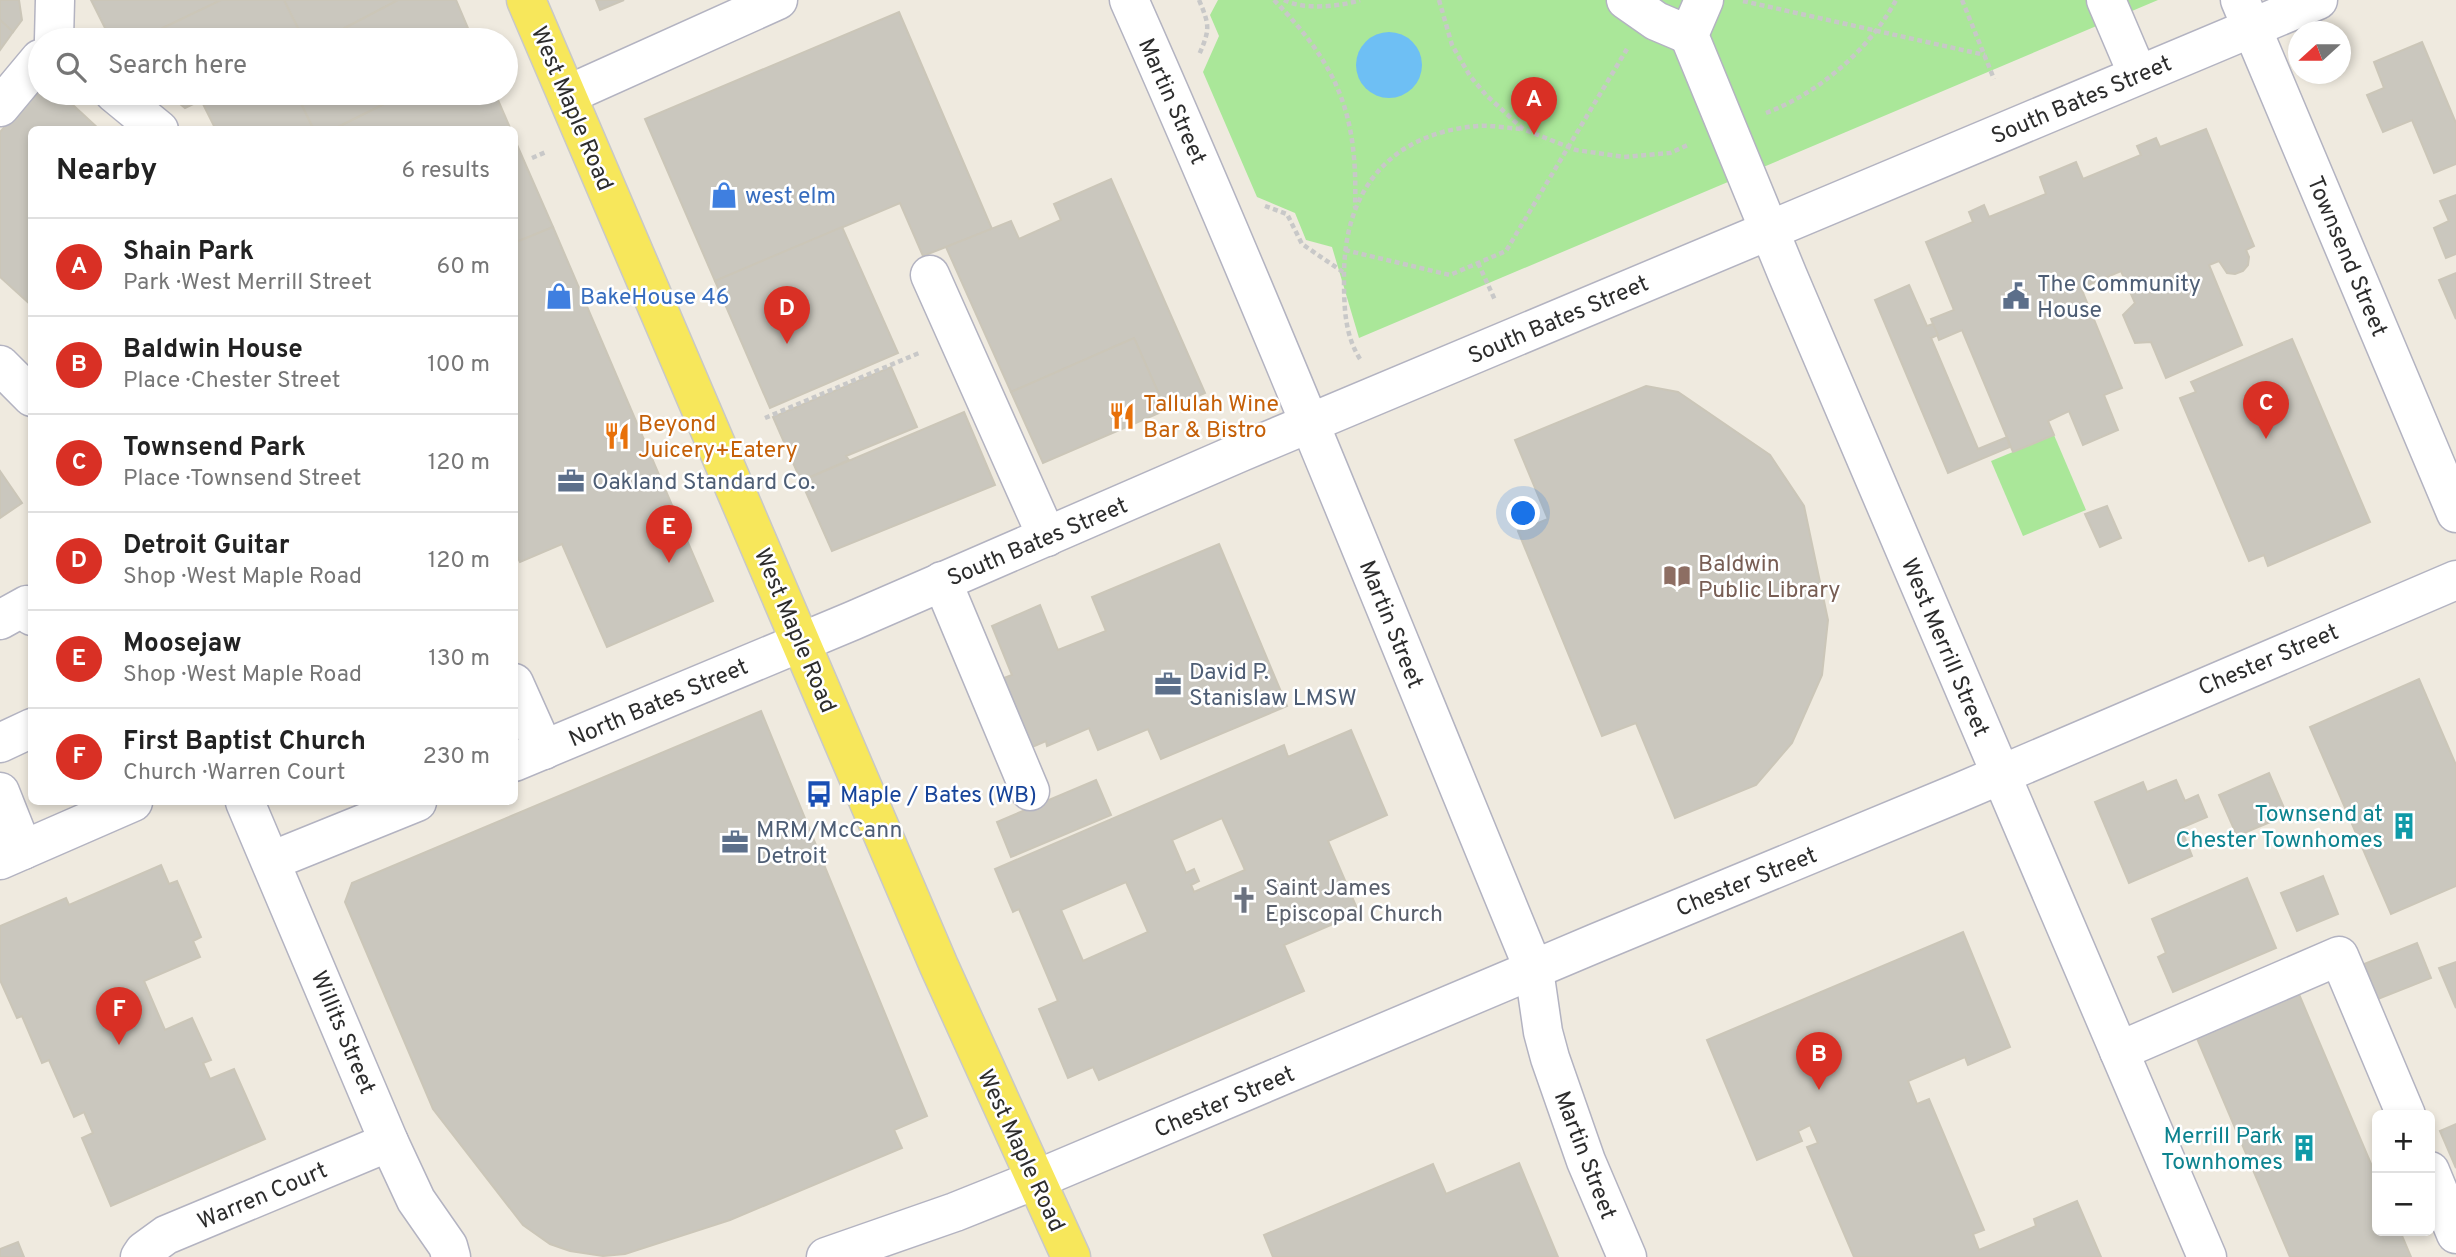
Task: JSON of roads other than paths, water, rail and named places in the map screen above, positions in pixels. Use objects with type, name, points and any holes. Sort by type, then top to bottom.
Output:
[{"type":"main road","name":"West Maple Road","points":[[526,0],[939,966],[1071,1257]]},
{"type":"street","points":[[54,28],[55,0]]},
{"type":"street","points":[[567,95],[778,0]]},
{"type":"street","name":"Martin Street","points":[[1129,0],[1310,424],[1534,970],[1543,1032],[1550,1058],[1586,1161],[1627,1257]]},
{"type":"street","points":[[1637,8],[1689,35],[1704,0]]},
{"type":"street","points":[[2106,0],[2138,75]]},
{"type":"street","name":"South Bates Street","points":[[801,642],[2138,75],[2246,13],[2318,0]]},
{"type":"street","name":"Townsend Street","points":[[2246,13],[2456,513]]},
{"type":"street","name":"West Merrill Street","points":[[1689,35],[1769,231],[2207,1257]]},
{"type":"street","points":[[0,107],[28,74]]},
{"type":"street","points":[[129,105],[154,126]]},
{"type":"street","points":[[930,275],[1047,537]]},
{"type":"street","points":[[0,365],[28,393]]},
{"type":"street","name":"Chester Street","points":[[826,1257],[955,1212],[1035,1180],[2001,775],[2456,580]]},
{"type":"street","points":[[942,581],[1030,791]]},
{"type":"street","points":[[0,620],[27,605],[28,607]]},
{"type":"street","name":"North Bates Street","points":[[529,756],[801,642]]},
{"type":"street","points":[[518,702],[529,756]]},
{"type":"street","points":[[0,743],[28,730]]},
{"type":"street","points":[[0,792],[12,855],[126,805]]},
{"type":"street","name":"Willits Street","points":[[247,805],[416,1199],[453,1253]]},
{"type":"street","points":[[271,861],[410,805]]},
{"type":"street","points":[[2119,1051],[2340,956],[2404,1110]]},
{"type":"street","name":"Warren Court","points":[[140,1257],[144,1251],[166,1236],[390,1142]]},
{"type":"street","points":[[2431,1173],[2456,1234]]},
{"type":"water","points":[[1389,32],[1402,34],[1412,42],[1420,52],[1420,78],[1412,88],[1402,96],[1389,98],[1376,96],[1366,88],[1358,78],[1356,65],[1358,52],[1366,42],[1376,34]]},
{"type":"place","name":"Shain Park","points":[[1534,135]]},
{"type":"place","name":"west elm","points":[[724,195]]},
{"type":"place","name":"BakeHouse 46","points":[[559,296]]},
{"type":"place","name":"The Community House","points":[[2016,296]]},
{"type":"place","name":"Detroit Guitar","points":[[787,344]]},
{"type":"place","name":"Tallulah Wine Bar & Bistro","points":[[1122,416]]},
{"type":"place","name":"Beyond Juicery+Eatery","points":[[617,436]]},
{"type":"place","name":"Townsend Park","points":[[2266,439]]},
{"type":"place","name":"Oakland Standard Co.","points":[[571,481]]},
{"type":"place","name":"Moosejaw","points":[[669,563]]},
{"type":"place","name":"Baldwin Public Library","points":[[1677,576]]},
{"type":"place","name":"David P. Stanislaw LMSW","points":[[1168,684]]},
{"type":"place","name":"Maple / Bates (WB)","points":[[819,794]]},
{"type":"place","name":"Townsend at Chester Townhomes","points":[[2404,826]]},
{"type":"place","name":"MRM/McCann Detroit","points":[[735,842]]},
{"type":"place","name":"Saint James Episcopal Church","points":[[1244,900]]},
{"type":"place","name":"First Baptist Church","points":[[119,1045]]},
{"type":"place","name":"Baldwin House","points":[[1819,1090]]},
{"type":"place","name":"Merrill Park Townhomes","points":[[2304,1148]]}]
